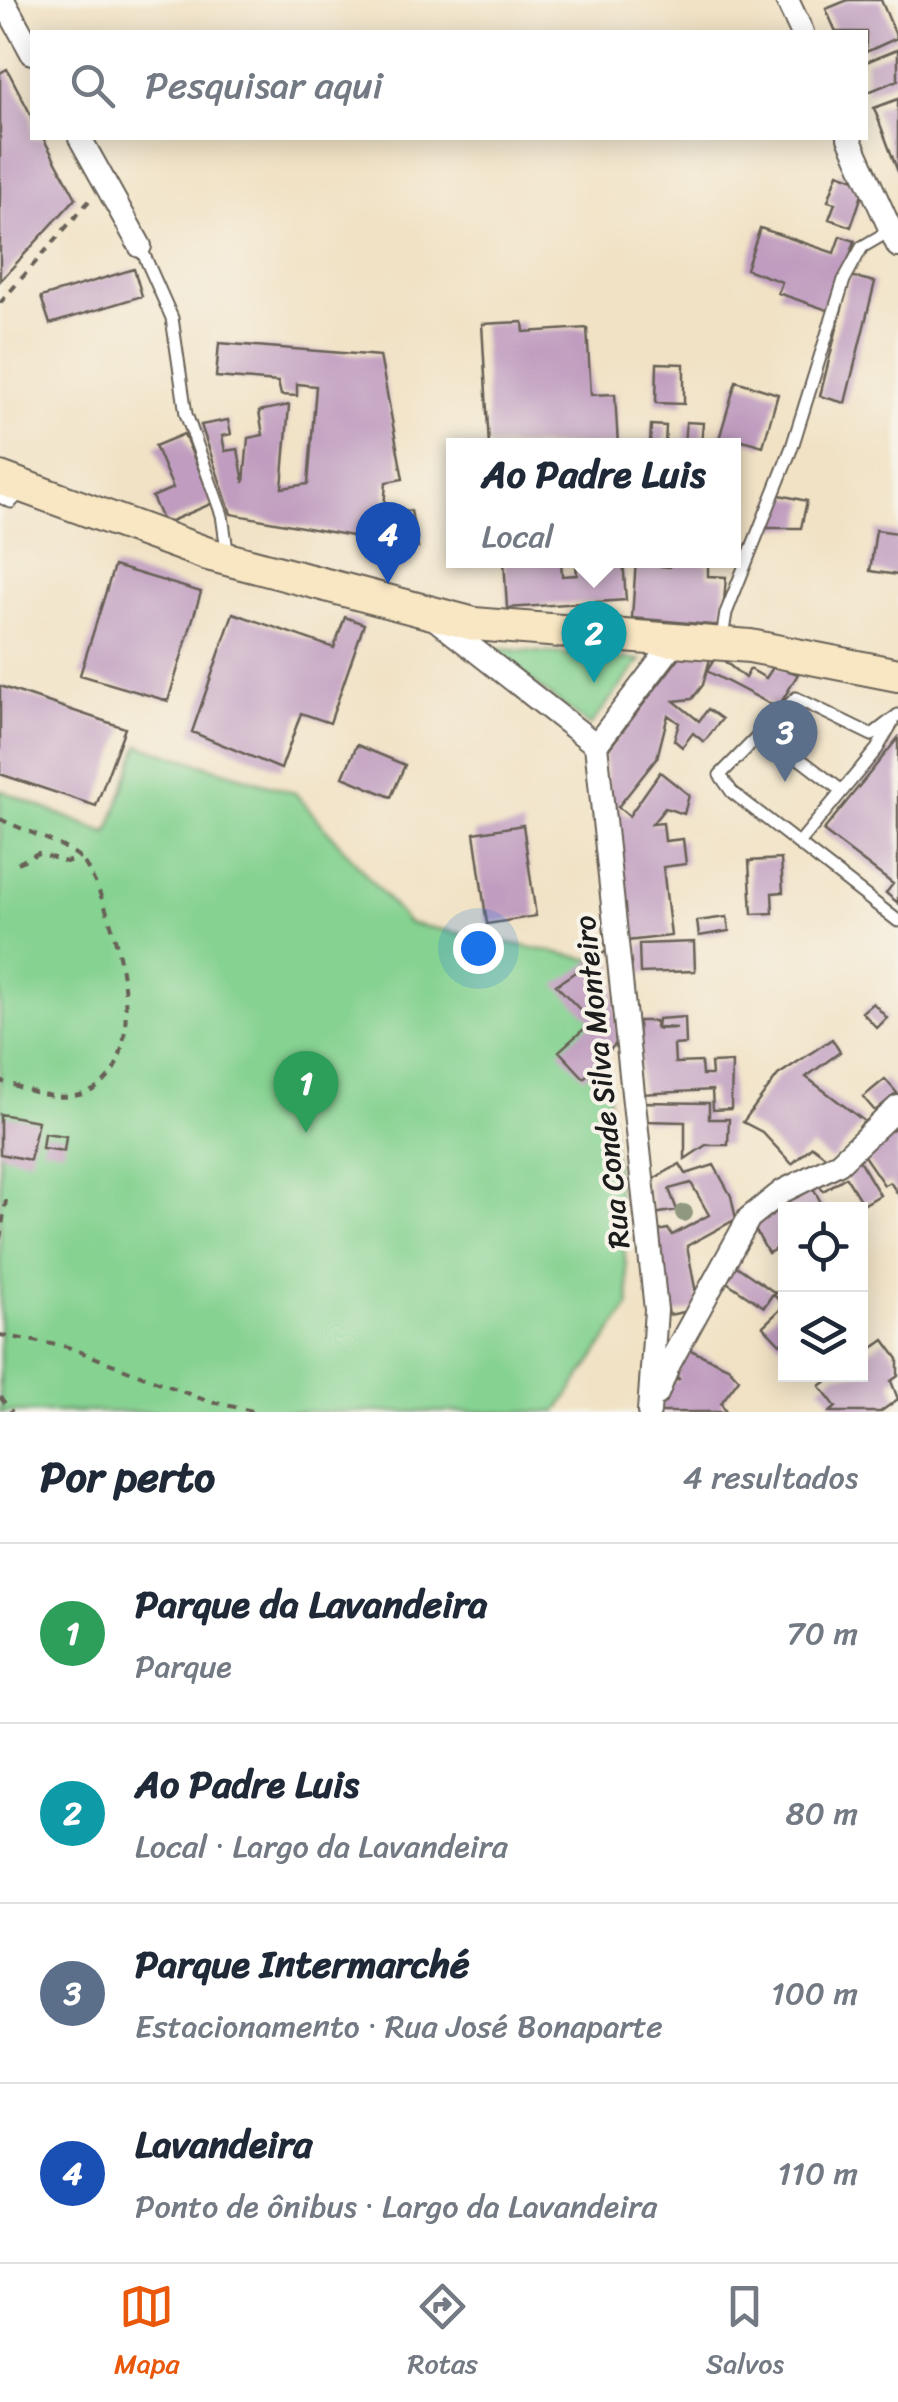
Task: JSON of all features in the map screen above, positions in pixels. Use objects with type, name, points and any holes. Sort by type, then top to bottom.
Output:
[{"type":"main road","points":[[9,488],[93,512],[228,560],[511,630],[721,642],[898,675]]},
{"type":"street","points":[[3,0],[30,49]]},
{"type":"street","points":[[787,0],[801,30]]},
{"type":"street","points":[[81,140],[140,246]]},
{"type":"street","points":[[850,140],[895,237]]},
{"type":"street","points":[[426,612],[596,745],[678,639]]},
{"type":"street","name":"Rua Conde Silva Monteiro","points":[[596,745],[656,1310],[650,1412]]},
{"type":"street","points":[[650,1412],[669,1364],[750,1218],[783,1192],[839,1162],[898,1107]]},
{"type":"lane","points":[[721,642],[726,613],[792,447],[844,280],[862,247],[895,237]]},
{"type":"lane","points":[[140,246],[172,318],[186,414],[222,515],[228,560]]},
{"type":"lane","points":[[897,716],[872,735],[796,698],[720,775],[732,792],[898,921]]},
{"type":"lane","points":[[800,842],[897,716]]},
{"type":"lane","points":[[763,731],[842,790]]},
{"type":"path","points":[[0,303],[105,183]]},
{"type":"path","points":[[0,820],[80,857],[102,900],[128,1009],[123,1051],[108,1078],[79,1096],[51,1097],[0,1081]]},
{"type":"path","points":[[18,863],[38,853],[66,862],[80,857]]},
{"type":"path","points":[[0,1239],[6,1200]]},
{"type":"path","points":[[0,1334],[68,1347],[207,1401],[258,1412]]},
{"type":"path","points":[[0,1397],[12,1412]]},
{"type":"green space","points":[[499,649],[641,660],[590,726],[495,653]]},
{"type":"green space","points":[[139,745],[295,793],[408,923],[594,960],[630,1305],[557,1412],[0,1412],[0,790],[108,834]]},
{"type":"building","points":[[848,0],[881,0],[897,38],[868,51],[868,30],[835,30],[826,9]]},
{"type":"building","points":[[898,49],[898,80],[868,92],[868,61]]},
{"type":"building","points":[[7,69],[30,113],[30,140],[44,140],[76,198],[0,281],[0,73]]},
{"type":"building","points":[[898,99],[898,172],[874,108]]},
{"type":"building","points":[[838,173],[866,183],[851,227],[829,219],[835,203],[828,201]]},
{"type":"building","points":[[760,228],[834,253],[840,236],[855,241],[830,311],[778,293],[782,282],[746,269]]},
{"type":"building","points":[[134,269],[142,296],[50,324],[41,297]]},
{"type":"building","points":[[850,276],[875,282],[845,403],[820,396]]},
{"type":"building","points":[[523,322],[524,332],[587,328],[591,395],[615,394],[618,438],[489,438],[482,324]]},
{"type":"building","points":[[219,343],[380,356],[403,479],[386,482],[384,509],[411,511],[418,548],[231,514],[201,425],[228,420],[231,434],[222,436],[225,451],[238,449],[244,483],[248,438],[263,435],[259,411],[289,405],[282,488],[308,484],[316,386],[297,384],[297,396],[281,395],[278,382],[216,377]]},
{"type":"building","points":[[657,363],[684,364],[684,404],[656,403]]},
{"type":"building","points":[[736,381],[778,394],[763,446],[741,438],[719,438]]},
{"type":"building","points":[[686,422],[703,423],[702,438],[685,438]]},
{"type":"building","points":[[651,425],[666,426],[665,438],[650,438]]},
{"type":"building","points":[[184,434],[213,503],[164,524],[152,497],[173,488],[155,446]]},
{"type":"building","points":[[775,494],[807,501],[801,528],[767,528]]},
{"type":"building","points":[[876,530],[898,533],[898,575],[870,571]]},
{"type":"building","points":[[114,566],[201,592],[168,701],[80,675]]},
{"type":"building","points":[[504,568],[562,568],[562,576],[577,575],[576,568],[624,568],[626,600],[507,608]]},
{"type":"building","points":[[635,568],[708,568],[708,576],[726,577],[722,626],[632,618]]},
{"type":"building","points":[[233,613],[334,648],[345,617],[364,624],[330,723],[301,713],[281,769],[192,732]]},
{"type":"building","points":[[712,651],[703,685],[692,699],[674,701],[699,721],[708,709],[722,719],[704,742],[693,733],[682,747],[674,740],[679,723],[668,715],[657,758],[618,807],[629,816],[660,772],[689,795],[684,814],[665,808],[652,824],[663,823],[665,841],[683,839],[686,864],[663,867],[671,936],[626,941],[604,755],[682,654]]},
{"type":"building","points":[[717,655],[745,678],[750,669],[766,678],[774,666],[798,674],[778,708],[707,671]]},
{"type":"building","points":[[0,686],[125,728],[96,806],[0,774]]},
{"type":"building","points":[[898,738],[898,903],[886,893],[893,884],[823,831]]},
{"type":"building","points":[[357,745],[405,765],[391,797],[343,777]]},
{"type":"building","points":[[523,825],[536,916],[487,924],[474,833]]},
{"type":"building","points":[[781,859],[783,892],[772,893],[773,913],[752,914],[749,861]]},
{"type":"building","points":[[727,917],[729,931],[699,936],[697,921]]},
{"type":"building","points":[[694,942],[695,971],[640,973],[639,944]]},
{"type":"building","points":[[611,948],[619,1040],[584,1078],[559,1051],[592,1022],[556,985]]},
{"type":"building","points":[[873,1003],[887,1018],[877,1028],[862,1012]]},
{"type":"building","points":[[685,1017],[686,1044],[674,1045],[675,1063],[701,1062],[702,1075],[712,1075],[711,1063],[732,1062],[731,1109],[713,1110],[712,1090],[641,1094],[638,1021],[655,1021],[656,1029],[677,1028],[657,1027],[658,1019]]},
{"type":"building","points":[[832,1039],[840,1052],[806,1077],[864,1121],[832,1161],[812,1146],[792,1164],[762,1132],[743,1122],[778,1075]]},
{"type":"building","points":[[885,1079],[897,1093],[875,1111],[863,1097]]},
{"type":"building","points":[[643,1102],[709,1103],[709,1119],[729,1119],[728,1145],[706,1145],[685,1159],[685,1122],[643,1121]]},
{"type":"building","points":[[0,1114],[38,1121],[30,1160],[0,1154]]},
{"type":"building","points":[[898,1126],[898,1194],[890,1182],[884,1185],[860,1150]]},
{"type":"building","points":[[44,1133],[66,1136],[64,1151],[42,1148]]},
{"type":"building","points":[[856,1155],[880,1195],[861,1202],[846,1177],[823,1191],[815,1179]]},
{"type":"building","points":[[680,1164],[686,1174],[714,1165],[731,1196],[736,1219],[687,1246],[699,1309],[669,1315],[653,1232],[668,1229],[672,1235],[709,1215],[691,1183],[669,1189],[677,1210],[654,1214],[648,1182]]},
{"type":"building","points":[[812,1186],[821,1202],[783,1202]]},
{"type":"building","points":[[778,1205],[778,1248],[768,1253],[750,1220]]},
{"type":"building","points":[[732,1263],[774,1292],[764,1307],[722,1279]]},
{"type":"building","points":[[778,1312],[778,1342],[763,1326]]},
{"type":"building","points":[[884,1340],[898,1359],[898,1376],[891,1381],[898,1399],[880,1412],[830,1412],[836,1407],[820,1386],[825,1382],[868,1382],[868,1351]]},
{"type":"building","points":[[686,1348],[728,1367],[739,1379],[721,1403],[726,1412],[658,1412],[669,1384],[679,1379],[676,1375]]},
{"type":"place","name":"Lavandeira","points":[[388,584]]},
{"type":"place","name":"Ao Padre Luis","points":[[594,683]]},
{"type":"place","name":"Parque Intermarché","points":[[785,782]]},
{"type":"place","name":"Parque da Lavandeira","points":[[306,1133]]}]
